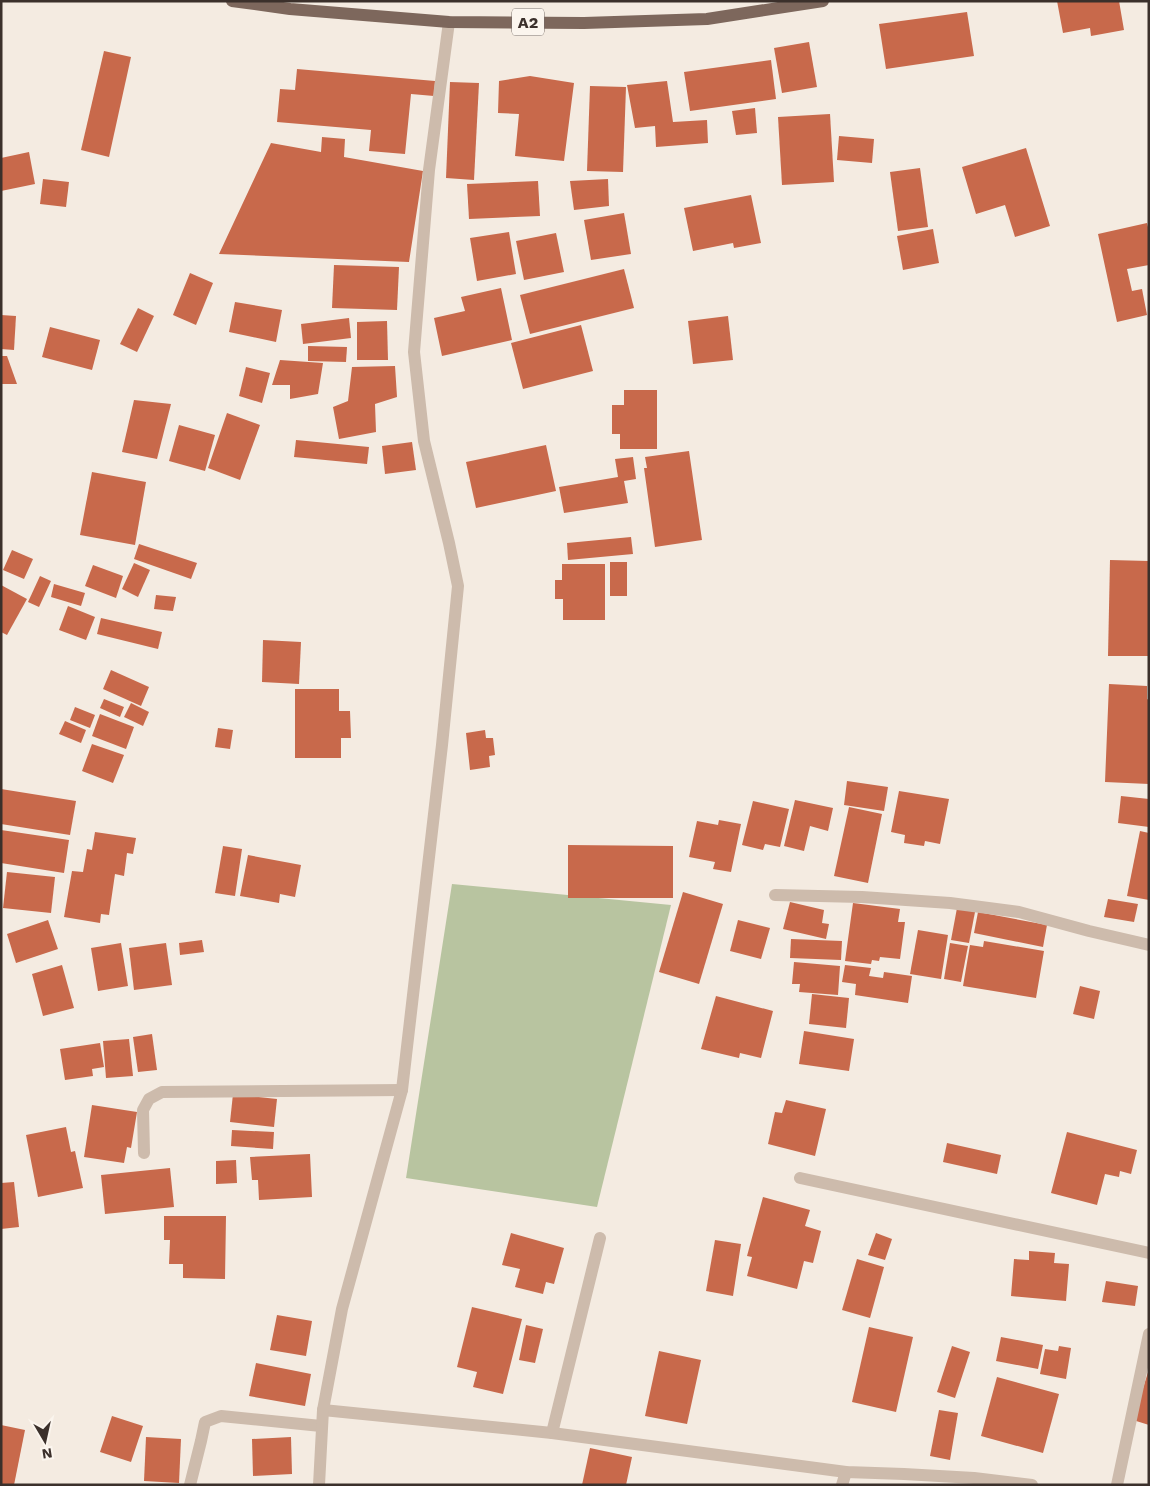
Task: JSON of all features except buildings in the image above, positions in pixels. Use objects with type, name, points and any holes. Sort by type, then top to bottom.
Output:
[{"type":"main road","name":"A2","points":[[232,1],[290,9],[449,22],[584,23],[708,19],[823,1]]},
{"type":"street","points":[[319,1485],[323,1410],[342,1309],[402,1090],[442,745],[458,586],[424,441],[414,352],[428,170],[449,22]]},
{"type":"street","points":[[775,895],[862,896],[950,903],[1019,912],[1149,945]]},
{"type":"street","points":[[144,1153],[143,1110],[149,1099],[162,1092],[402,1090]]},
{"type":"street","points":[[800,1178],[1149,1253]]},
{"type":"street","points":[[552,1433],[600,1238]]},
{"type":"street","points":[[1117,1485],[1149,1334]]},
{"type":"street","points":[[323,1410],[552,1433],[844,1478],[904,1474],[974,1478],[1032,1485]]},
{"type":"street","points":[[190,1485],[205,1422],[220,1416],[322,1426]]},
{"type":"green space","points":[[452,884],[671,905],[597,1207],[406,1178]]}]
